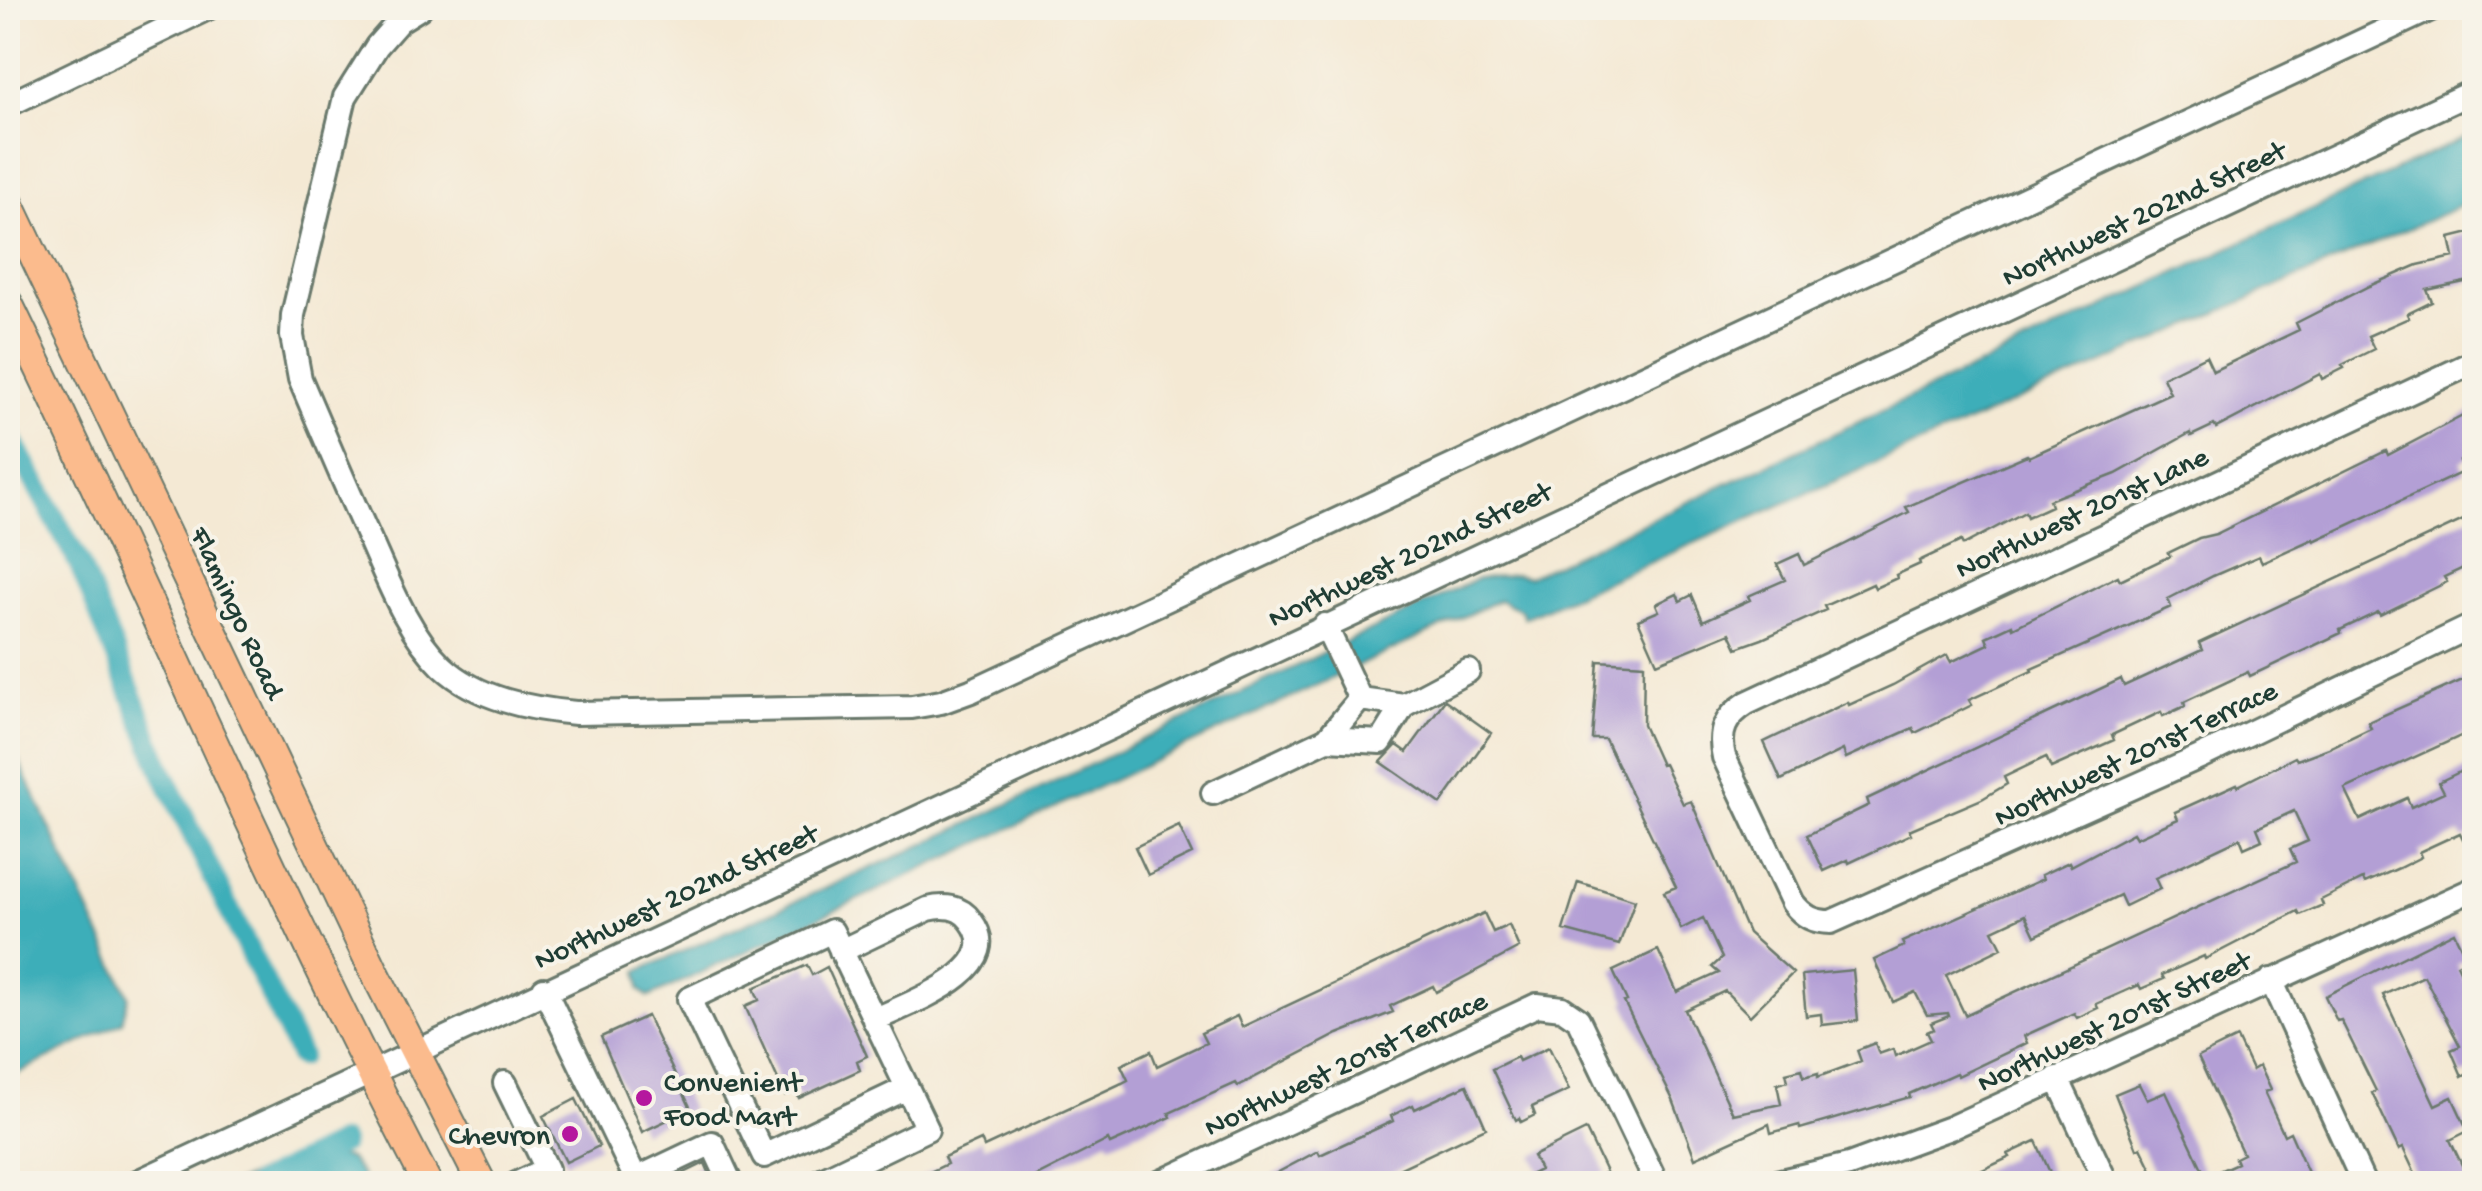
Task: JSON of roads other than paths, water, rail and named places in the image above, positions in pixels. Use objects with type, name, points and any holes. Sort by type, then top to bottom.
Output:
[{"type":"main road","name":"Flamingo Road","points":[[8,201],[414,1050],[482,1184]]},
{"type":"main road","points":[[8,303],[370,1072],[428,1184]]},
{"type":"street","points":[[8,105],[208,8]]},
{"type":"street","points":[[420,8],[399,21],[377,46],[345,97],[293,315],[294,356],[300,379],[377,557],[424,646],[444,668],[491,696],[546,711],[576,713],[912,707],[972,691],[2434,8]]},
{"type":"street","name":"Northwest 202nd Street","points":[[133,1184],[544,989],[1330,635],[2474,91]]},
{"type":"street","name":"Northwest 201st Lane","points":[[1816,922],[1793,903],[1724,757],[1720,740],[1731,713],[2474,362]]},
{"type":"street","name":"Northwest 201st Terrace","points":[[1816,922],[1831,922],[1857,913],[2474,625]]},
{"type":"street","points":[[1330,635],[1360,699]]},
{"type":"street","points":[[1326,739],[1380,742],[1404,705],[1468,671]]},
{"type":"street","points":[[1360,699],[1404,705]]},
{"type":"street","points":[[1213,793],[1326,739],[1360,699]]},
{"type":"street","name":"Northwest 201st Street","points":[[1768,1184],[1852,1174],[2474,890]]},
{"type":"street","points":[[841,951],[940,906],[964,913],[978,932],[977,956],[962,975],[874,1020]]},
{"type":"street","points":[[813,1184],[927,1130],[907,1088],[841,951],[832,931],[689,999],[764,1156],[907,1088]]},
{"type":"street","points":[[2270,980],[2364,1184]]},
{"type":"street","points":[[544,989],[631,1181],[712,1143],[731,1184]]},
{"type":"street","name":"Northwest 201st Terrace","points":[[1156,1184],[1537,1006],[1562,1008],[1578,1020],[1657,1184]]},
{"type":"street","points":[[2057,1078],[2106,1184]]},
{"type":"street","points":[[505,1083],[547,1169],[516,1184]]},
{"type":"water","points":[[2474,133],[2474,200],[1524,618],[1521,610],[1499,600],[649,997],[640,990],[638,971],[925,844],[1477,579],[1514,574],[1528,577]]},
{"type":"water","points":[[8,738],[129,996],[122,1022],[8,1078]]},
{"type":"water","points":[[322,1151],[350,1159],[362,1176],[360,1183],[235,1183],[261,1171]]},
{"type":"waterway","points":[[8,432],[79,563],[163,773],[300,1056]]},
{"type":"waterway","points":[[257,1184],[342,1143]]},
{"type":"place","name":"Convenient Food Mart","points":[[644,1098]]},
{"type":"place","name":"Chevron","points":[[570,1134]]}]
